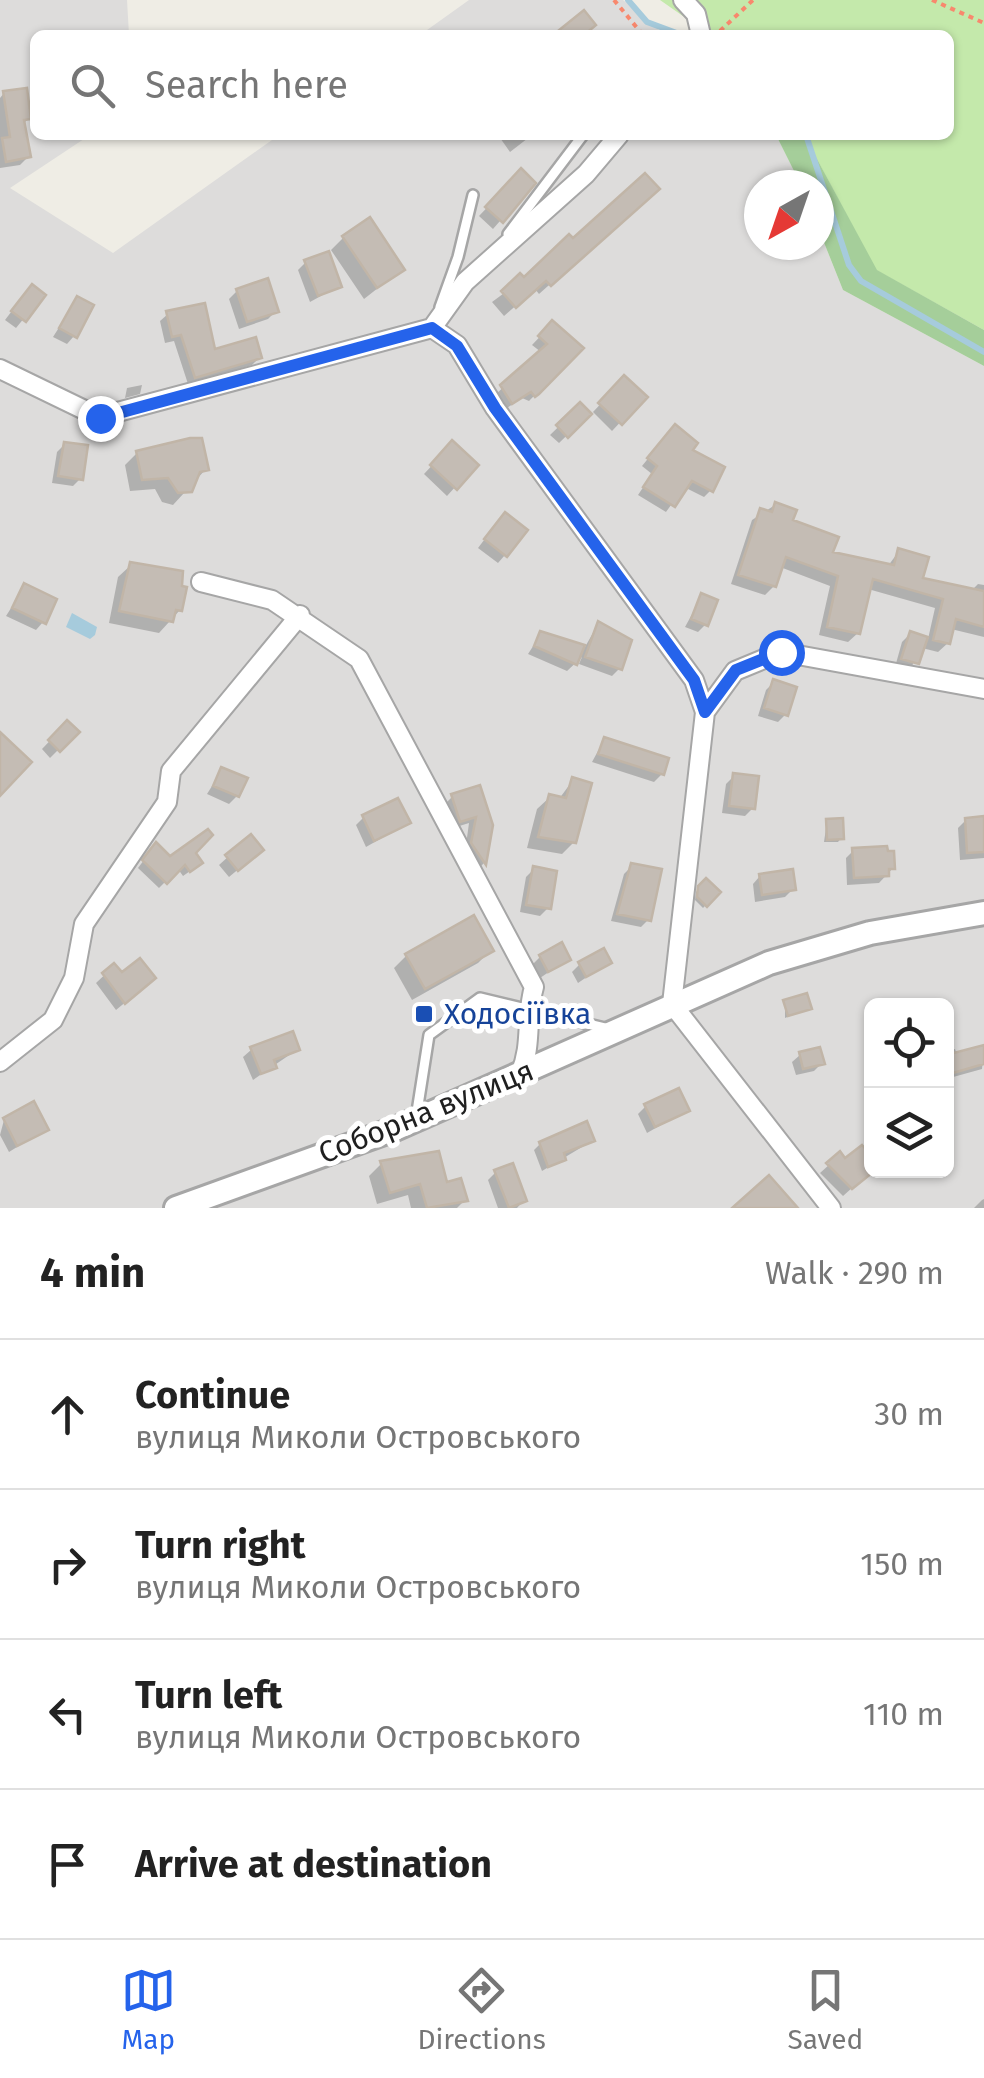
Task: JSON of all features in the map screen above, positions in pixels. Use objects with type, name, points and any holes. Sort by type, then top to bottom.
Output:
[{"type":"street","points":[[683,0],[696,14],[700,30]]},
{"type":"street","points":[[0,369],[100,418],[432,328],[465,282],[586,174],[615,140]]},
{"type":"street","points":[[432,328],[457,346],[495,408],[694,680],[705,712],[672,1004],[830,1208]]},
{"type":"street","points":[[201,582],[272,600],[300,615],[360,659],[534,987],[527,1009],[532,1048],[520,1074]]},
{"type":"street","points":[[0,1062],[53,1020],[74,978],[84,924],[167,802],[171,771],[300,615]]},
{"type":"street","points":[[705,712],[736,670],[781,652],[984,689]]},
{"type":"street","name":"Соборна вулиця","points":[[176,1208],[415,1121],[770,963],[870,933],[984,913]]},
{"type":"lane","points":[[493,258],[578,140]]},
{"type":"lane","points":[[432,328],[458,257],[473,195]]},
{"type":"lane","points":[[415,1121],[429,1035],[480,998],[616,1031]]},
{"type":"path","points":[[614,0],[639,30]]},
{"type":"path","points":[[721,30],[754,0]]},
{"type":"path","points":[[932,0],[984,23]]},
{"type":"shaded area","points":[[0,0],[127,0],[129,30],[30,30],[30,140],[82,140],[10,188],[113,253],[272,140],[778,140],[794,170],[744,170],[744,260],[831,260],[843,290],[984,366],[984,1208],[0,1208]]},
{"type":"shaded area","points":[[469,0],[623,0],[659,30],[427,30]]},
{"type":"green space","points":[[660,0],[984,0],[984,330],[876,270],[834,191],[834,170],[823,170],[807,140],[954,140],[954,30],[703,30]]},
{"type":"green space","points":[[778,140],[807,140],[823,170],[794,170]]},
{"type":"green space","points":[[834,190],[877,270],[984,330],[984,366],[843,290],[831,260]]},
{"type":"water","points":[[72,613],[97,627],[95,635],[90,639],[66,627]]},
{"type":"building","points":[[584,10],[596,25],[590,30],[559,30]]},
{"type":"building","points":[[27,88],[30,119],[24,120],[31,157],[6,162],[2,138],[10,137],[3,91]]},
{"type":"building","points":[[521,168],[536,183],[503,223],[485,207]]},
{"type":"building","points":[[645,173],[660,189],[551,286],[546,281],[516,308],[501,291],[520,273],[524,277],[569,234],[573,238]]},
{"type":"building","points":[[370,217],[405,270],[377,288],[342,236]]},
{"type":"building","points":[[329,251],[342,287],[318,296],[304,260]]},
{"type":"building","points":[[268,278],[279,312],[247,322],[236,289]]},
{"type":"building","points":[[32,284],[46,295],[26,322],[11,311]]},
{"type":"building","points":[[77,296],[94,305],[77,338],[59,328]]},
{"type":"building","points":[[205,303],[215,349],[256,337],[262,358],[195,378],[181,335],[172,337],[166,311]]},
{"type":"building","points":[[552,320],[584,348],[539,394],[535,397],[531,392],[512,404],[500,385],[547,344],[538,336]]},
{"type":"building","points":[[624,375],[648,397],[622,425],[598,403]]},
{"type":"building","points":[[580,402],[592,414],[568,438],[556,425]]},
{"type":"building","points":[[675,424],[698,443],[693,450],[725,467],[713,492],[692,481],[675,507],[643,487],[657,466],[647,458]]},
{"type":"building","points":[[202,438],[209,470],[200,472],[192,492],[178,493],[168,478],[142,480],[136,451]]},
{"type":"building","points":[[452,440],[479,465],[457,490],[430,465]]},
{"type":"building","points":[[64,442],[88,445],[83,480],[58,476]]},
{"type":"building","points":[[775,502],[797,510],[793,520],[839,537],[833,552],[894,565],[898,548],[929,557],[923,578],[984,591],[984,627],[956,619],[950,644],[933,640],[943,599],[873,579],[860,634],[827,627],[838,576],[786,557],[776,587],[738,575],[760,508],[772,512]]},
{"type":"building","points":[[505,512],[528,530],[507,557],[484,539]]},
{"type":"building","points":[[130,562],[183,571],[182,586],[187,587],[182,611],[176,610],[173,622],[119,611]]},
{"type":"building","points":[[24,583],[57,599],[46,624],[12,608]]},
{"type":"building","points":[[701,593],[718,600],[708,626],[691,619]]},
{"type":"building","points":[[598,621],[632,640],[622,670],[585,657]]},
{"type":"building","points":[[540,631],[585,645],[577,665],[534,646]]},
{"type":"building","points":[[910,631],[928,637],[919,664],[901,659]]},
{"type":"building","points":[[773,679],[797,687],[788,716],[764,708]]},
{"type":"building","points":[[67,720],[80,732],[60,752],[48,740]]},
{"type":"building","points":[[0,732],[32,762],[0,796]]},
{"type":"building","points":[[604,737],[669,758],[664,775],[598,754]]},
{"type":"building","points":[[221,767],[248,778],[239,797],[213,786]]},
{"type":"building","points":[[733,773],[759,776],[755,809],[729,806]]},
{"type":"building","points":[[572,777],[592,783],[576,843],[538,837],[549,794],[566,798]]},
{"type":"building","points":[[480,785],[493,825],[486,865],[471,843],[476,817],[460,822],[451,794]]},
{"type":"building","points":[[398,798],[411,823],[374,841],[362,815]]},
{"type":"building","points":[[984,816],[984,852],[967,853],[965,818]]},
{"type":"building","points":[[843,818],[844,839],[827,840],[826,819]]},
{"type":"building","points":[[208,829],[213,835],[196,853],[203,863],[190,872],[185,865],[167,884],[142,860],[156,842],[170,856]]},
{"type":"building","points":[[251,834],[264,850],[238,871],[225,855]]},
{"type":"building","points":[[887,846],[888,851],[894,851],[895,869],[889,869],[889,876],[854,878],[852,848]]},
{"type":"building","points":[[631,863],[662,869],[651,921],[617,914]]},
{"type":"building","points":[[533,866],[557,871],[551,909],[526,905]]},
{"type":"building","points":[[793,869],[796,890],[762,895],[759,874]]},
{"type":"building","points":[[706,878],[721,892],[707,907],[697,897],[698,886]]},
{"type":"building","points":[[474,915],[494,951],[425,989],[405,954]]},
{"type":"building","points":[[562,942],[571,960],[548,972],[539,955]]},
{"type":"building","points":[[604,948],[612,963],[586,977],[578,962]]},
{"type":"building","points":[[140,958],[156,978],[125,1004],[102,973],[114,963],[122,972]]},
{"type":"building","points":[[807,993],[812,1009],[788,1016],[783,1000]]},
{"type":"building","points":[[293,1031],[300,1050],[274,1060],[277,1068],[261,1074],[250,1047]]},
{"type":"building","points":[[984,1045],[984,1064],[954,1073],[954,1053]]},
{"type":"building","points":[[820,1047],[825,1064],[803,1069],[799,1052]]},
{"type":"building","points":[[679,1088],[690,1111],[655,1127],[644,1104]]},
{"type":"building","points":[[34,1101],[49,1130],[17,1146],[3,1118]]},
{"type":"building","points":[[587,1121],[595,1141],[564,1153],[566,1160],[548,1167],[539,1142]]},
{"type":"building","points":[[864,1147],[866,1178],[852,1189],[826,1163],[840,1151],[845,1158]]},
{"type":"building","points":[[439,1151],[447,1182],[461,1178],[468,1201],[427,1208],[420,1184],[390,1193],[380,1161]]},
{"type":"building","points":[[513,1163],[527,1201],[509,1208],[494,1170]]},
{"type":"building","points":[[769,1175],[798,1208],[732,1208]]},
{"type":"waterway","points":[[628,0],[647,22],[669,30]]},
{"type":"waterway","points":[[808,140],[849,265],[861,281],[984,352]]},
{"type":"place","name":"Ходосіївка","points":[[424,1014]]},
{"type":"route","points":[[100,418],[432,328],[457,346],[495,408],[694,680],[705,712],[736,670],[781,652]]}]
